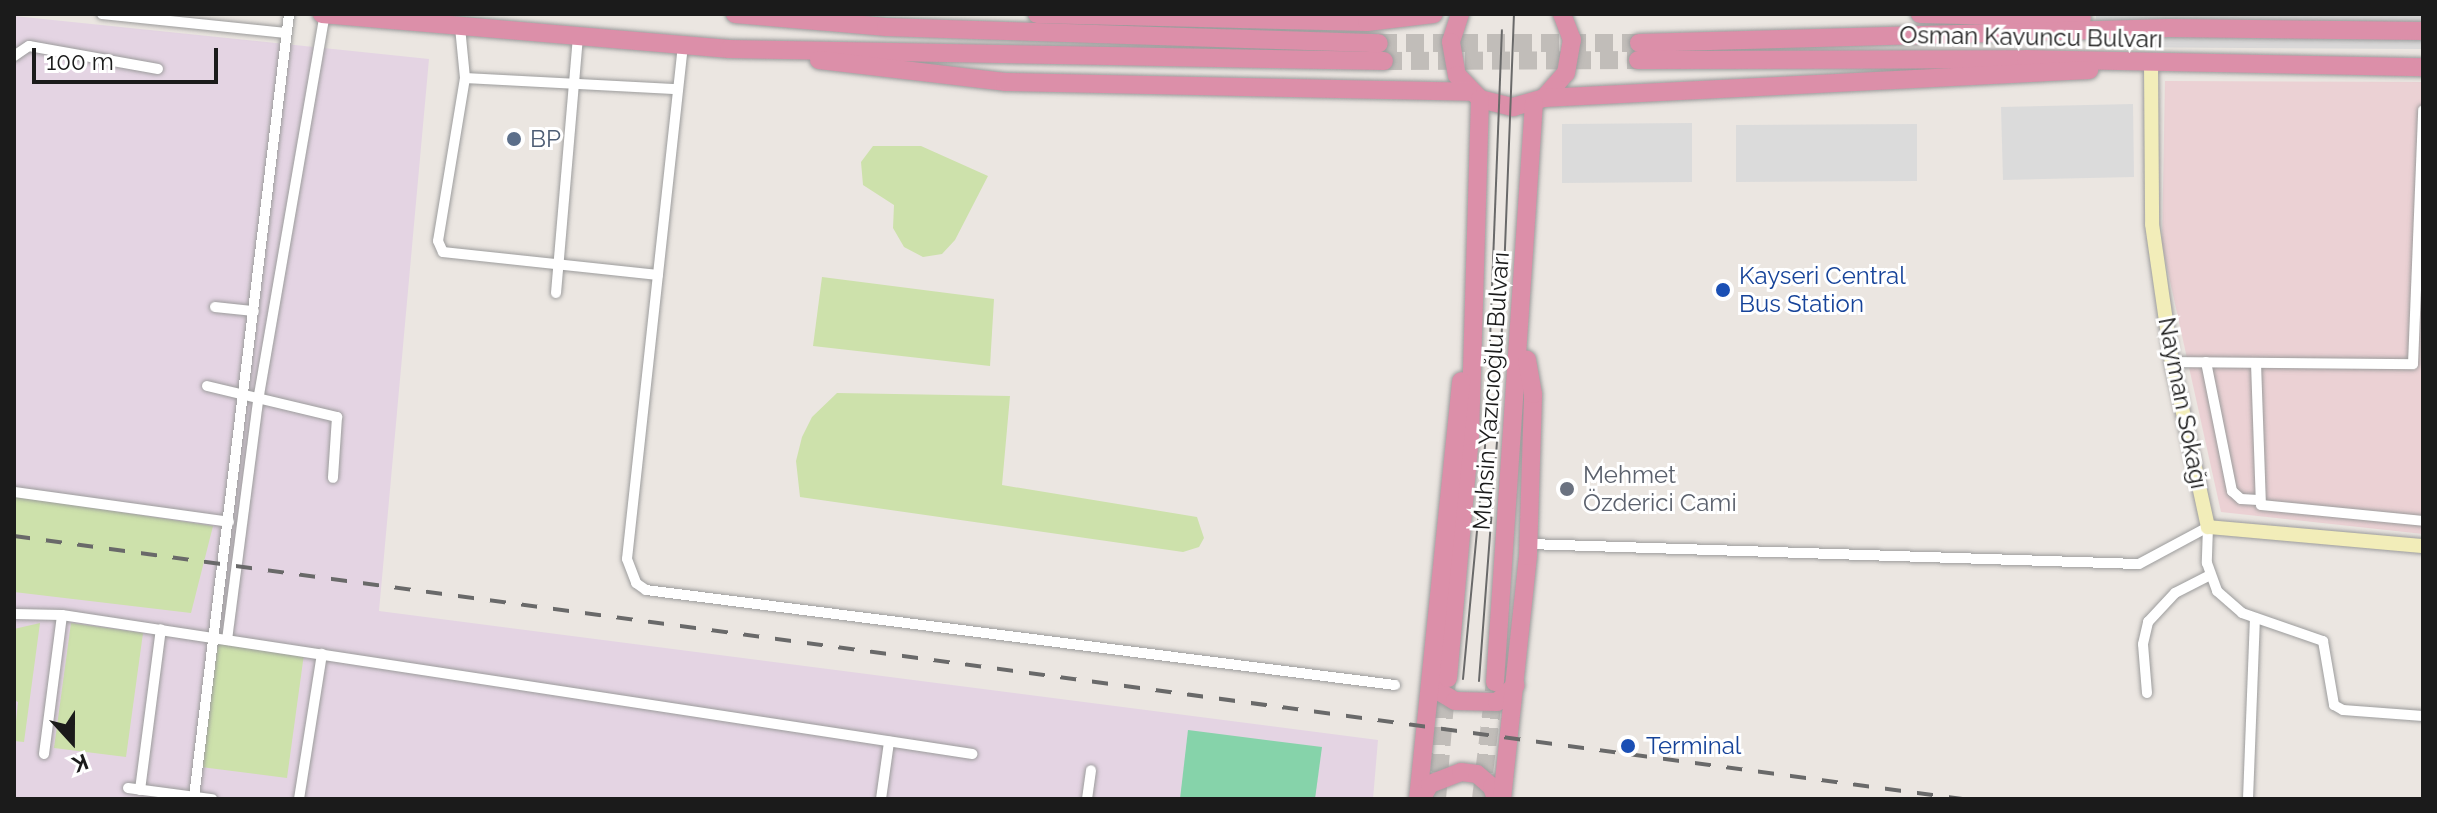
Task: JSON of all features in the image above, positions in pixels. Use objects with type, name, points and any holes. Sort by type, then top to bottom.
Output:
[{"type":"highway","points":[[324,14],[729,49],[1005,82],[1476,96],[1500,107],[1539,100],[2063,73],[2151,63]]},
{"type":"highway","points":[[729,49],[1382,52],[886,27],[735,14]]},
{"type":"highway","points":[[1037,14],[1396,18],[1434,14]]},
{"type":"highway","points":[[1460,14],[1451,53],[1457,75],[1476,96]]},
{"type":"highway","points":[[1539,100],[1570,62],[1572,40],[1562,14]]},
{"type":"highway","points":[[1920,14],[2169,21]]},
{"type":"highway","name":"Osman Kavuncu Bulvarı","points":[[2423,31],[2169,21],[1638,51],[2423,67]]},
{"type":"highway","name":"Muhsin Yazıcıoğlu Bulvarı","points":[[1420,799],[1441,678],[1470,436],[1476,96]]},
{"type":"highway","name":"Muhsin Yazıcıoğlu Bulvarı","points":[[1495,682],[1522,330],[1525,190],[1539,100]]},
{"type":"highway","points":[[1499,799],[1516,685],[1529,544],[1533,394],[1522,330]]},
{"type":"highway","points":[[1441,678],[1440,692],[1455,701],[1497,702],[1516,685]]},
{"type":"highway","points":[[1420,799],[1430,784],[1461,772],[1477,774],[1492,787],[1499,799]]},
{"type":"street","points":[[102,14],[286,33]]},
{"type":"street","points":[[194,797],[289,14]]},
{"type":"street","points":[[227,640],[259,395],[324,14]]},
{"type":"street","points":[[460,27],[465,78],[440,249],[449,257],[658,275]]},
{"type":"street","points":[[556,293],[578,37]]},
{"type":"street","points":[[683,45],[627,559],[632,578],[646,590],[1395,685]]},
{"type":"street","points":[[14,56],[29,46],[158,69]]},
{"type":"street","name":"Nayman Sokağı","points":[[2151,63],[2152,224],[2172,362],[2208,527]]},
{"type":"street","points":[[465,78],[678,89]]},
{"type":"street","points":[[2172,362],[2413,364],[2418,356],[2423,110]]},
{"type":"street","points":[[215,307],[254,311]]},
{"type":"street","points":[[2206,362],[2232,491],[2241,499],[2258,500],[2270,509],[2423,521]]},
{"type":"street","points":[[2256,363],[2258,500]]},
{"type":"street","points":[[207,386],[259,395],[337,417],[333,478]]},
{"type":"street","points":[[14,492],[229,522]]},
{"type":"street","points":[[1529,544],[2139,564],[2208,527],[2423,546]]},
{"type":"street","points":[[2208,527],[2210,575],[2228,604],[2255,618],[2323,641],[2328,651],[2329,697],[2338,708],[2423,716]]},
{"type":"street","points":[[2147,693],[2143,644],[2148,622],[2175,593],[2210,575]]},
{"type":"street","points":[[14,614],[62,615],[161,629],[972,754]]},
{"type":"street","points":[[44,754],[62,615]]},
{"type":"street","points":[[2248,799],[2255,618]]},
{"type":"street","points":[[140,790],[161,629]]},
{"type":"street","points":[[299,799],[319,654],[324,654]]},
{"type":"street","points":[[881,799],[889,742]]},
{"type":"street","points":[[1087,799],[1091,770]]},
{"type":"street","points":[[128,788],[212,799]]},
{"type":"shaded area","points":[[2096,14],[2423,14],[2423,49],[2095,47]]},
{"type":"shaded area","points":[[14,16],[429,59],[379,611],[1378,740],[1373,799],[14,799]]},
{"type":"shaded area","points":[[2165,81],[2423,82],[2423,534],[2221,512],[2162,245]]},
{"type":"shaded area","points":[[2133,104],[2134,177],[2003,180],[2001,107]]},
{"type":"shaded area","points":[[1692,123],[1692,182],[1562,183],[1562,124]]},
{"type":"shaded area","points":[[1917,124],[1917,181],[1736,182],[1736,125]]},
{"type":"green space","points":[[873,146],[921,146],[988,176],[955,240],[942,254],[923,257],[904,247],[893,228],[894,205],[863,185],[861,162]]},
{"type":"green space","points":[[822,277],[994,299],[990,366],[813,346]]},
{"type":"green space","points":[[837,393],[1010,396],[1002,485],[1197,517],[1204,538],[1199,547],[1183,552],[800,497],[796,461],[802,437],[812,417]]},
{"type":"green space","points":[[14,496],[213,526],[191,613],[14,592]]},
{"type":"green space","points":[[40,623],[24,742],[14,741],[18,702],[14,700],[14,629]]},
{"type":"green space","points":[[71,623],[143,633],[126,757],[54,748]]},
{"type":"green space","points":[[218,643],[304,654],[287,778],[201,767]]},
{"type":"green space","points":[[1188,730],[1322,747],[1315,799],[1180,799]]},
{"type":"tunnel","points":[[1379,43],[1639,43]]},
{"type":"tunnel","points":[[1384,61],[1638,60]]},
{"type":"tunnel","points":[[1437,799],[1447,681]]},
{"type":"tunnel","points":[[1481,799],[1495,682]]},
{"type":"tram line","points":[[1479,681],[1498,430],[1514,14]]},
{"type":"tram line","points":[[1487,418],[1502,30]]},
{"type":"tram line","points":[[1463,679],[1485,445]]},
{"type":"railway","points":[[14,536],[1962,799]]},
{"type":"place","name":"BP","points":[[514,139]]},
{"type":"place","name":"Kayseri Central Bus Station","points":[[1723,290]]},
{"type":"place","name":"Mehmet Özderici Cami","points":[[1567,489]]},
{"type":"place","name":"Terminal","points":[[1628,746]]}]
